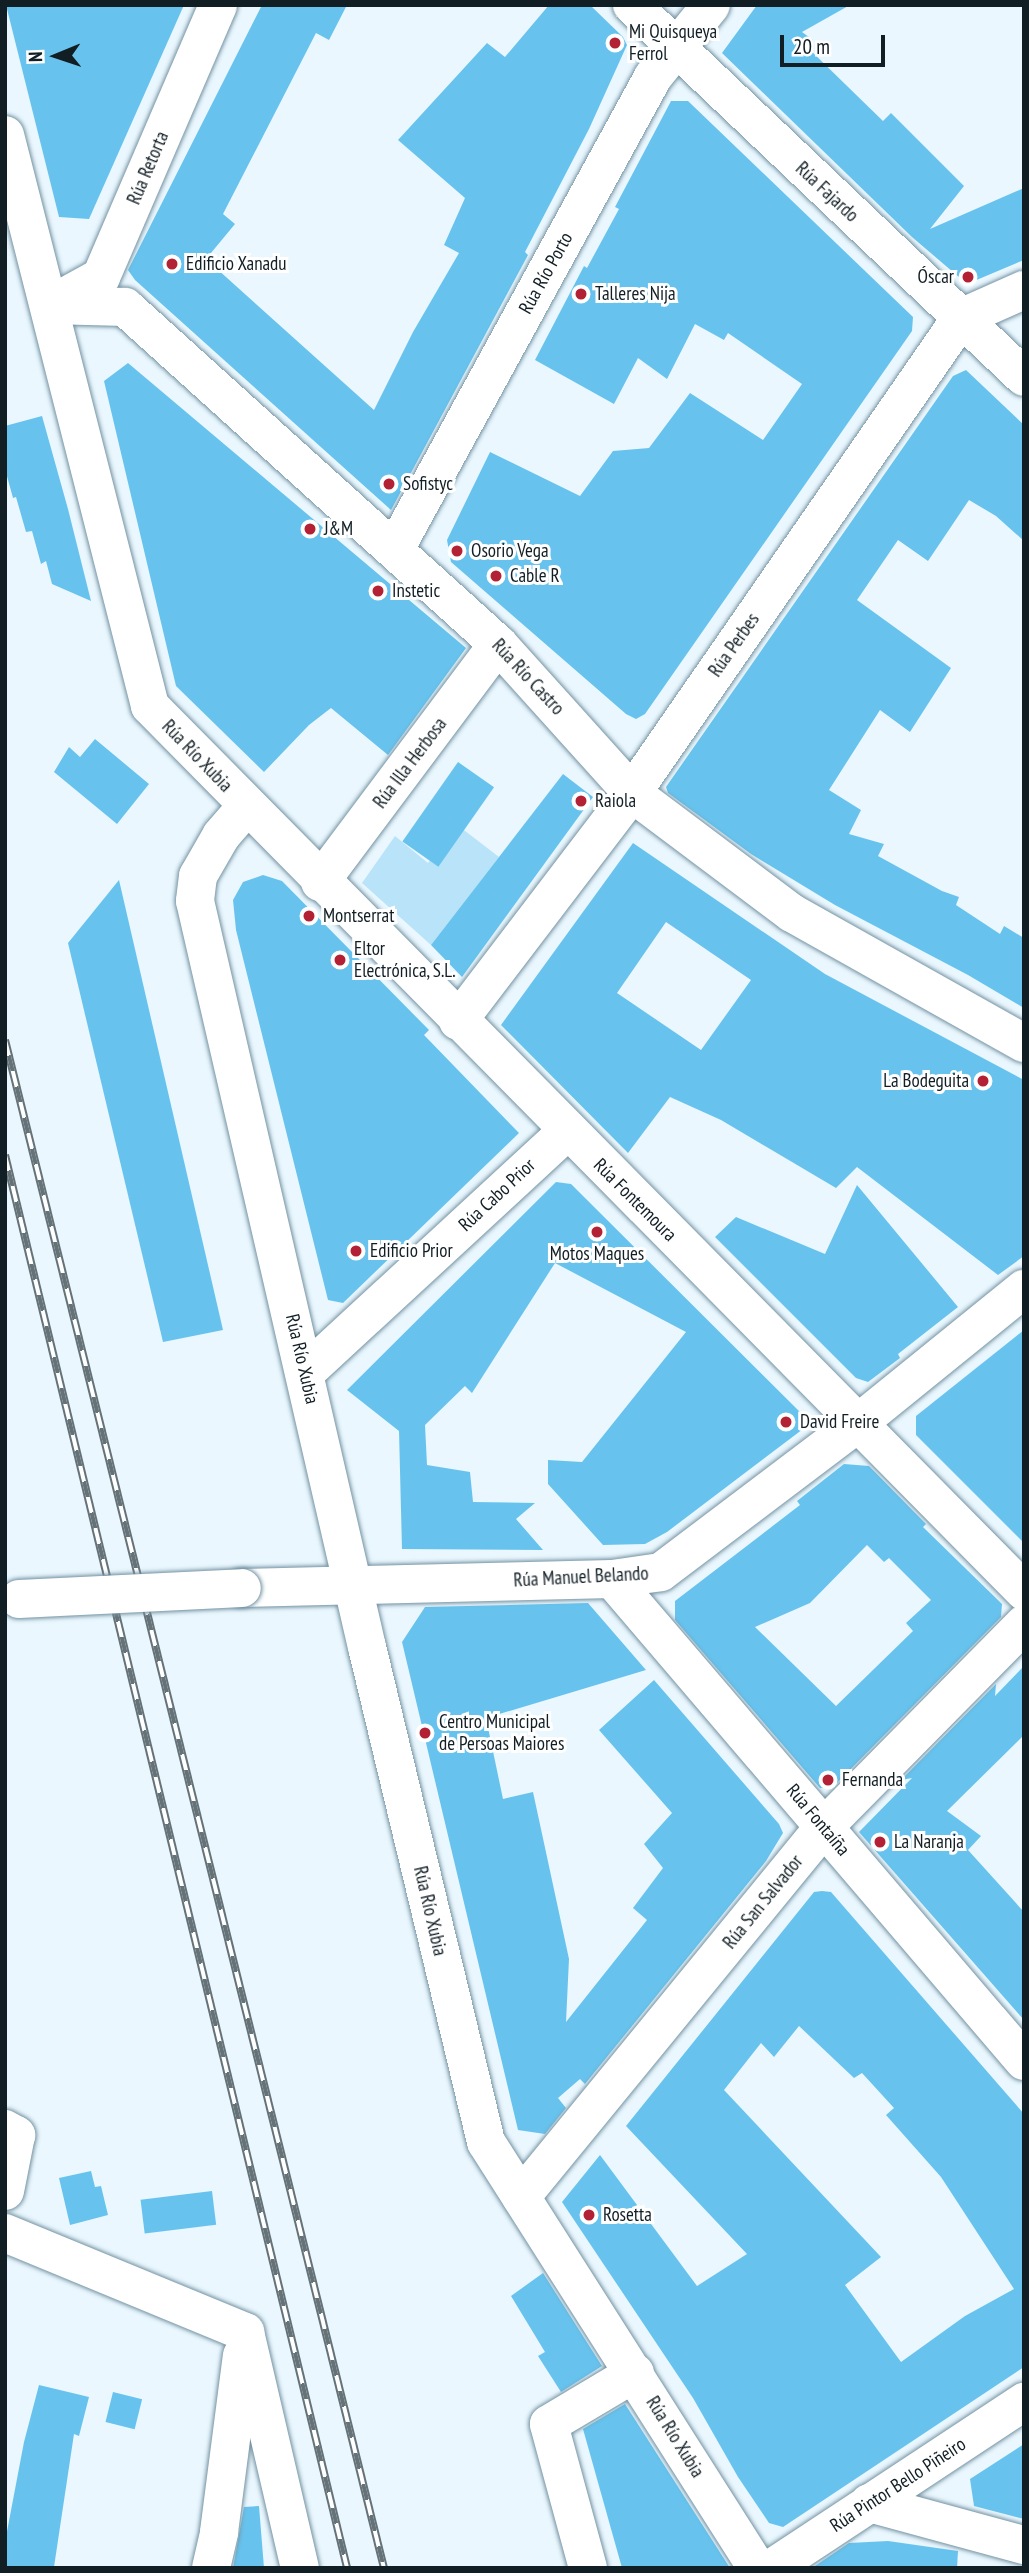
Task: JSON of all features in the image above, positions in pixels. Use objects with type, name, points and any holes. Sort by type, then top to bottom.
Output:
[{"type":"street","name":"Rúa Retorta","points":[[50,305],[101,277],[218,5]]},
{"type":"street","name":"Rúa Fajardo","points":[[632,5],[1024,377]]},
{"type":"street","name":"Rúa Río Porto","points":[[395,549],[653,77],[711,5]]},
{"type":"street","name":"Rúa Río Xubia","points":[[5,135],[150,706],[246,807],[221,836],[198,876],[195,901],[353,1586],[486,2143],[757,2568]]},
{"type":"street","points":[[961,318],[1024,290]]},
{"type":"street","name":"Rúa Río Castro","points":[[50,305],[125,307],[498,644],[632,793],[792,914],[1024,1043]]},
{"type":"street","name":"Rúa Perbes","points":[[458,1021],[632,793],[961,318]]},
{"type":"street","name":"Rúa Illa Herbosa","points":[[320,882],[498,644]]},
{"type":"street","name":"Rúa Fontemoura","points":[[246,807],[1024,1591]]},
{"type":"street","name":"Rúa Cabo Prior","points":[[305,1373],[566,1131]]},
{"type":"street","name":"Rúa Manuel Belando","points":[[12,1598],[242,1588],[612,1578],[662,1572],[857,1424],[1024,1289]]},
{"type":"street","name":"Rúa Fontaíña","points":[[612,1578],[1024,2062]]},
{"type":"street","name":"Rúa San Salvador","points":[[521,2197],[824,1827],[1024,1624]]},
{"type":"street","points":[[5,2191],[11,2132]]},
{"type":"street","points":[[5,2233],[244,2332]]},
{"type":"street","points":[[211,2568],[219,2532],[244,2332]]},
{"type":"street","points":[[244,2332],[300,2568]]},
{"type":"street","points":[[588,2568],[549,2424],[635,2373]]},
{"type":"street","name":"Rúa Pintor Bello Piñeiro","points":[[772,2568],[1024,2402]]},
{"type":"street","points":[[869,2503],[1024,2545]]},
{"type":"shaded area","points":[[456,824],[499,857],[431,945],[362,883],[395,836],[428,863]]},
{"type":"building","points":[[6,5],[184,5],[89,219],[59,217]]},
{"type":"building","points":[[262,5],[347,5],[329,40],[316,33],[223,214],[235,224],[206,259],[374,410],[413,332],[459,253],[444,245],[465,198],[398,140],[487,43],[505,57],[549,5],[590,5],[623,37],[627,45],[589,129],[525,252],[528,255],[391,510],[135,280],[128,270]]},
{"type":"building","points":[[757,5],[850,5],[802,32],[813,40],[807,47],[883,121],[891,113],[964,186],[930,229],[1024,188],[1024,260],[967,284],[912,237],[722,53]]},
{"type":"building","points":[[671,101],[688,101],[913,317],[912,331],[645,714],[636,719],[626,714],[451,562],[447,540],[490,452],[580,496],[613,451],[649,448],[690,393],[763,440],[802,384],[728,333],[724,340],[695,324],[667,379],[638,358],[614,404],[535,360],[584,266],[587,268],[619,209],[615,207]]},
{"type":"building","points":[[128,363],[466,648],[388,755],[331,708],[309,725],[264,772],[176,686],[104,381]]},
{"type":"building","points":[[966,370],[1024,425],[1024,541],[996,516],[969,500],[928,561],[898,540],[857,600],[951,668],[910,732],[880,710],[829,790],[861,810],[849,834],[884,844],[878,856],[942,891],[959,897],[956,905],[1000,934],[1004,926],[1024,938],[1024,1008],[968,975],[835,905],[751,854],[668,793],[666,787],[953,376]]},
{"type":"building","points":[[42,416],[91,601],[52,584],[46,561],[41,564],[32,531],[26,532],[5,469],[5,426]]},
{"type":"building","points":[[95,739],[149,784],[117,824],[54,772],[69,747],[80,757]]},
{"type":"building","points":[[458,762],[494,787],[438,867],[402,841]]},
{"type":"building","points":[[563,774],[593,797],[462,977],[431,945]]},
{"type":"building","points":[[633,843],[825,974],[1024,1080],[1024,1256],[998,1275],[857,1167],[836,1188],[721,1120],[670,1097],[628,1153],[501,1025]],"holes":[[[666,922],[751,980],[701,1050],[617,993]]]},
{"type":"building","points":[[263,875],[282,881],[429,1030],[424,1035],[519,1133],[343,1303],[328,1300],[236,930],[233,900],[243,882]]},
{"type":"building","points":[[119,880],[223,1330],[163,1342],[68,943]]},
{"type":"building","points":[[556,1182],[571,1184],[804,1416],[803,1429],[667,1532],[645,1544],[603,1545],[548,1484],[548,1460],[582,1462],[686,1332],[555,1263],[472,1393],[465,1386],[425,1425],[427,1465],[470,1472],[473,1502],[535,1503],[516,1519],[543,1550],[402,1549],[399,1431],[347,1390]]},
{"type":"building","points":[[857,1185],[958,1307],[898,1354],[900,1358],[868,1382],[856,1378],[715,1237],[736,1217],[825,1254]]},
{"type":"building","points":[[1024,1330],[1024,1543],[916,1435],[916,1416]]},
{"type":"building","points":[[844,1464],[869,1466],[926,1524],[923,1527],[1002,1604],[1001,1617],[833,1787],[820,1788],[675,1620],[675,1601],[800,1505],[797,1501]],"holes":[[[867,1545],[884,1562],[889,1558],[931,1600],[906,1623],[913,1631],[836,1706],[755,1627],[810,1603]]]},
{"type":"building","points":[[588,1603],[646,1670],[486,1718],[503,1799],[533,1792],[569,1959],[566,2022],[647,1920],[633,1908],[663,1868],[644,1844],[672,1813],[599,1730],[654,1680],[779,1824],[783,1833],[766,1861],[585,2084],[580,2079],[558,2098],[566,2108],[545,2134],[518,2130],[402,1642],[425,1607]]},
{"type":"building","points":[[1024,1666],[1024,1735],[947,1811],[981,1836],[968,1850],[1024,1912],[1024,2020],[859,1832],[912,1778],[901,1780],[996,1684],[995,1696]]},
{"type":"building","points":[[814,1892],[831,1892],[1024,2114],[1024,2367],[783,2527],[769,2523],[738,2477],[693,2398],[562,2202],[600,2155],[697,2286],[747,2254],[626,2126]],"holes":[[[799,2026],[854,2078],[862,2073],[894,2108],[886,2115],[941,2177],[1014,2289],[965,2316],[901,2362],[845,2285],[881,2257],[724,2090],[761,2043],[774,2057]]]},
{"type":"building","points":[[91,2171],[95,2187],[101,2186],[108,2215],[70,2225],[59,2178]]},
{"type":"building","points":[[212,2191],[216,2225],[145,2234],[141,2200]]},
{"type":"building","points":[[543,2273],[602,2366],[561,2392],[538,2356],[545,2352],[511,2296]]},
{"type":"building","points":[[39,2385],[89,2397],[79,2436],[74,2434],[54,2567],[5,2568],[5,2542],[24,2442]]},
{"type":"building","points":[[113,2392],[142,2399],[135,2429],[106,2422]]},
{"type":"building","points":[[625,2404],[730,2568],[622,2568],[583,2429]]},
{"type":"building","points":[[1024,2444],[1024,2519],[974,2506],[970,2479]]},
{"type":"building","points":[[259,2506],[264,2568],[233,2568],[244,2507]]},
{"type":"building","points":[[888,2541],[958,2551],[957,2568],[812,2568],[849,2543]]},
{"type":"railway","points":[[5,1040],[384,2568]]},
{"type":"railway","points":[[5,1155],[347,2568]]},
{"type":"place","name":"Mi Quisqueya Ferrol","points":[[615,43]]},
{"type":"place","name":"Edificio Xanadu","points":[[172,264]]},
{"type":"place","name":"Óscar","points":[[968,277]]},
{"type":"place","name":"Talleres Nija","points":[[581,294]]},
{"type":"place","name":"Sofistyc","points":[[389,484]]},
{"type":"place","name":"J&M","points":[[310,529]]},
{"type":"place","name":"Osorio Vega","points":[[457,551]]},
{"type":"place","name":"Cable R","points":[[496,576]]},
{"type":"place","name":"Instetic","points":[[378,591]]},
{"type":"place","name":"Raiola","points":[[581,801]]},
{"type":"place","name":"Montserrat","points":[[309,916]]},
{"type":"place","name":"Eltor Electrónica, S.L.","points":[[340,960]]},
{"type":"place","name":"La Bodeguita","points":[[983,1081]]},
{"type":"place","name":"Motos Maques","points":[[597,1232]]},
{"type":"place","name":"Edificio Prior","points":[[356,1251]]},
{"type":"place","name":"David Freire","points":[[786,1422]]},
{"type":"place","name":"Centro Municipal de Persoas Maiores","points":[[425,1733]]},
{"type":"place","name":"Fernanda","points":[[828,1780]]},
{"type":"place","name":"La Naranja","points":[[880,1842]]},
{"type":"place","name":"Rosetta","points":[[589,2215]]}]
